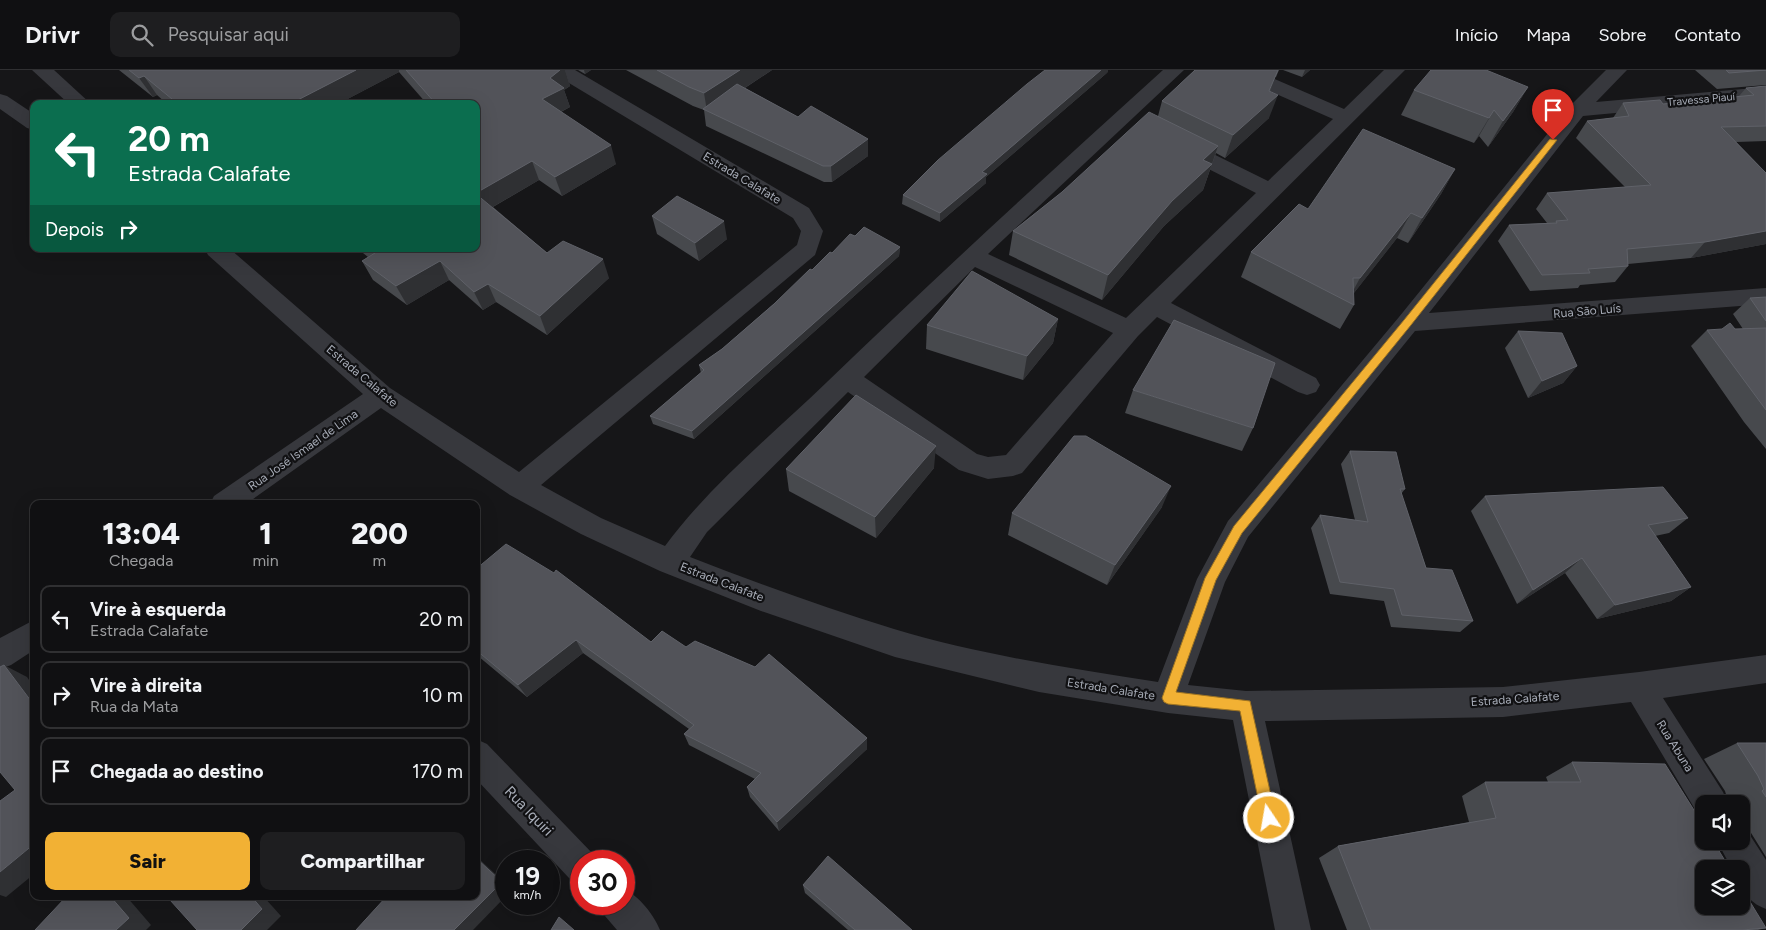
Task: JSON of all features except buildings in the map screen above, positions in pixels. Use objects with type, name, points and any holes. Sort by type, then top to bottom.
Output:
[{"type":"street","name":"Estrada Calafate","points":[[520,487],[807,249],[812,231],[800,213],[561,70]]},
{"type":"street","points":[[670,562],[697,524],[846,378],[972,256],[1131,122],[1174,70]]},
{"type":"street","points":[[1238,70],[1345,117]]},
{"type":"street","points":[[846,378],[968,462],[988,468],[1013,465],[1129,330],[1395,70]]},
{"type":"street","points":[[1168,698],[1211,578],[1238,529],[1408,323],[1577,110],[1617,70]]},
{"type":"street","points":[[45,72],[76,100]]},
{"type":"street","name":"Travessa Piauí","points":[[1577,110],[1766,93]]},
{"type":"street","points":[[0,100],[30,121]]},
{"type":"street","points":[[1166,139],[1270,191]]},
{"type":"street","name":"Estrada Calafate","points":[[219,252],[381,395],[520,487],[591,526],[670,562],[761,598],[895,643],[1039,678],[1168,698],[1246,706],[1503,702],[1639,688],[1766,669]]},
{"type":"street","points":[[972,256],[1129,330]]},
{"type":"street","name":"Rua São Luís","points":[[1408,323],[1524,316],[1766,296]]},
{"type":"street","points":[[1154,305],[1307,385]]},
{"type":"street","name":"Rua José Ismael de Lima","points":[[234,500],[381,395]]},
{"type":"street","points":[[0,655],[30,635]]},
{"type":"street","name":"Rua Abuna","points":[[1639,688],[1705,795]]},
{"type":"street","points":[[1246,706],[1293,930]]},
{"type":"street","name":"Rua Iquiri","points":[[480,759],[570,854]]},
{"type":"street","points":[[1740,850],[1766,892]]},
{"type":"street","points":[[628,915],[642,930]]},
{"type":"route","points":[[1269,818],[1246,706],[1168,698],[1211,578],[1238,529],[1408,323],[1553,140]]}]
